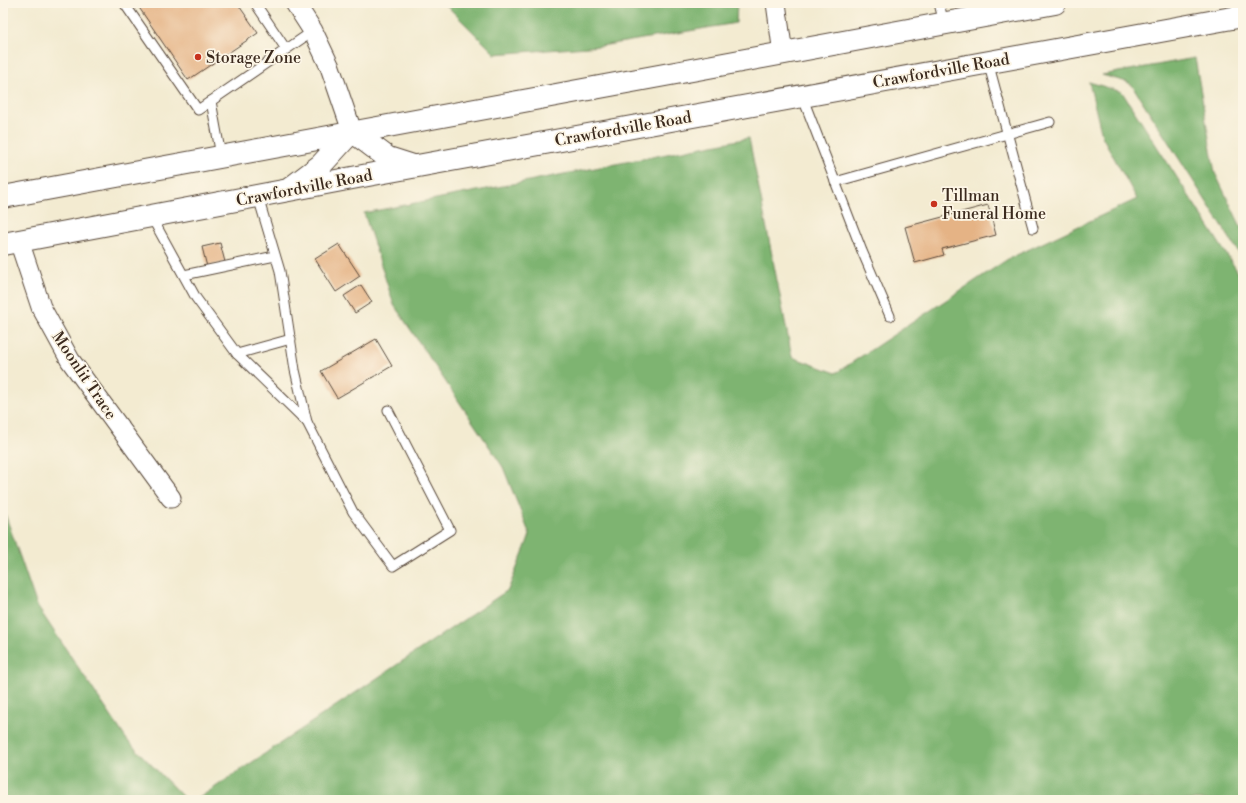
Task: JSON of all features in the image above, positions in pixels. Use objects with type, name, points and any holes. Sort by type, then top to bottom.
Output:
[{"type":"main road","points":[[3,197],[352,131],[784,54],[1055,3]]},
{"type":"main road","name":"Crawfordville Road","points":[[11,243],[414,166],[1243,16]]},
{"type":"main road","points":[[352,131],[388,158],[414,166]]},
{"type":"main road","points":[[288,190],[321,165],[352,131]]},
{"type":"street","points":[[295,3],[313,31],[330,67],[352,131]]},
{"type":"street","points":[[776,3],[784,54]]},
{"type":"street","name":"Moonlit Trace","points":[[11,243],[41,307],[70,360],[171,498]]},
{"type":"lane","points":[[124,3],[198,110],[313,31]]},
{"type":"lane","points":[[255,3],[286,50]]},
{"type":"lane","points":[[939,3],[944,24]]},
{"type":"lane","points":[[988,62],[1033,228]]},
{"type":"lane","points":[[802,96],[835,182],[890,316]]},
{"type":"lane","points":[[211,101],[221,156]]},
{"type":"lane","points":[[835,182],[1050,122]]},
{"type":"lane","points":[[258,197],[280,271],[307,422],[353,512],[393,566],[450,530],[388,410]]},
{"type":"lane","points":[[151,216],[196,298],[237,354],[307,422]]},
{"type":"lane","points":[[184,275],[275,256]]},
{"type":"lane","points":[[237,354],[291,339]]},
{"type":"green space","points":[[444,3],[737,3],[736,23],[601,46],[495,54]]},
{"type":"green space","points":[[1195,58],[1215,173],[1243,231],[1243,259],[1132,85],[1127,82],[1102,75]]},
{"type":"green space","points":[[1089,82],[1122,92],[1243,280],[1243,800],[196,800],[508,590],[530,535],[503,467],[394,305],[364,213],[749,138],[792,357],[836,373],[1008,259],[1137,199],[1102,136]]},
{"type":"green space","points":[[3,508],[37,606],[127,740],[186,800],[3,800]]},
{"type":"building","name":"Storage Zone","points":[[136,3],[237,3],[258,33],[188,80]]},
{"type":"building","points":[[988,205],[996,235],[942,249],[944,255],[915,263],[905,227]]},
{"type":"building","points":[[220,243],[225,262],[207,267],[202,247]]},
{"type":"building","points":[[339,244],[360,276],[336,292],[315,259]]},
{"type":"building","points":[[361,285],[372,302],[355,313],[344,296]]},
{"type":"building","points":[[376,339],[392,366],[337,398],[321,371]]},
{"type":"place","name":"Storage Zone","points":[[198,57]]},
{"type":"place","name":"Tillman Funeral Home","points":[[934,204]]}]
